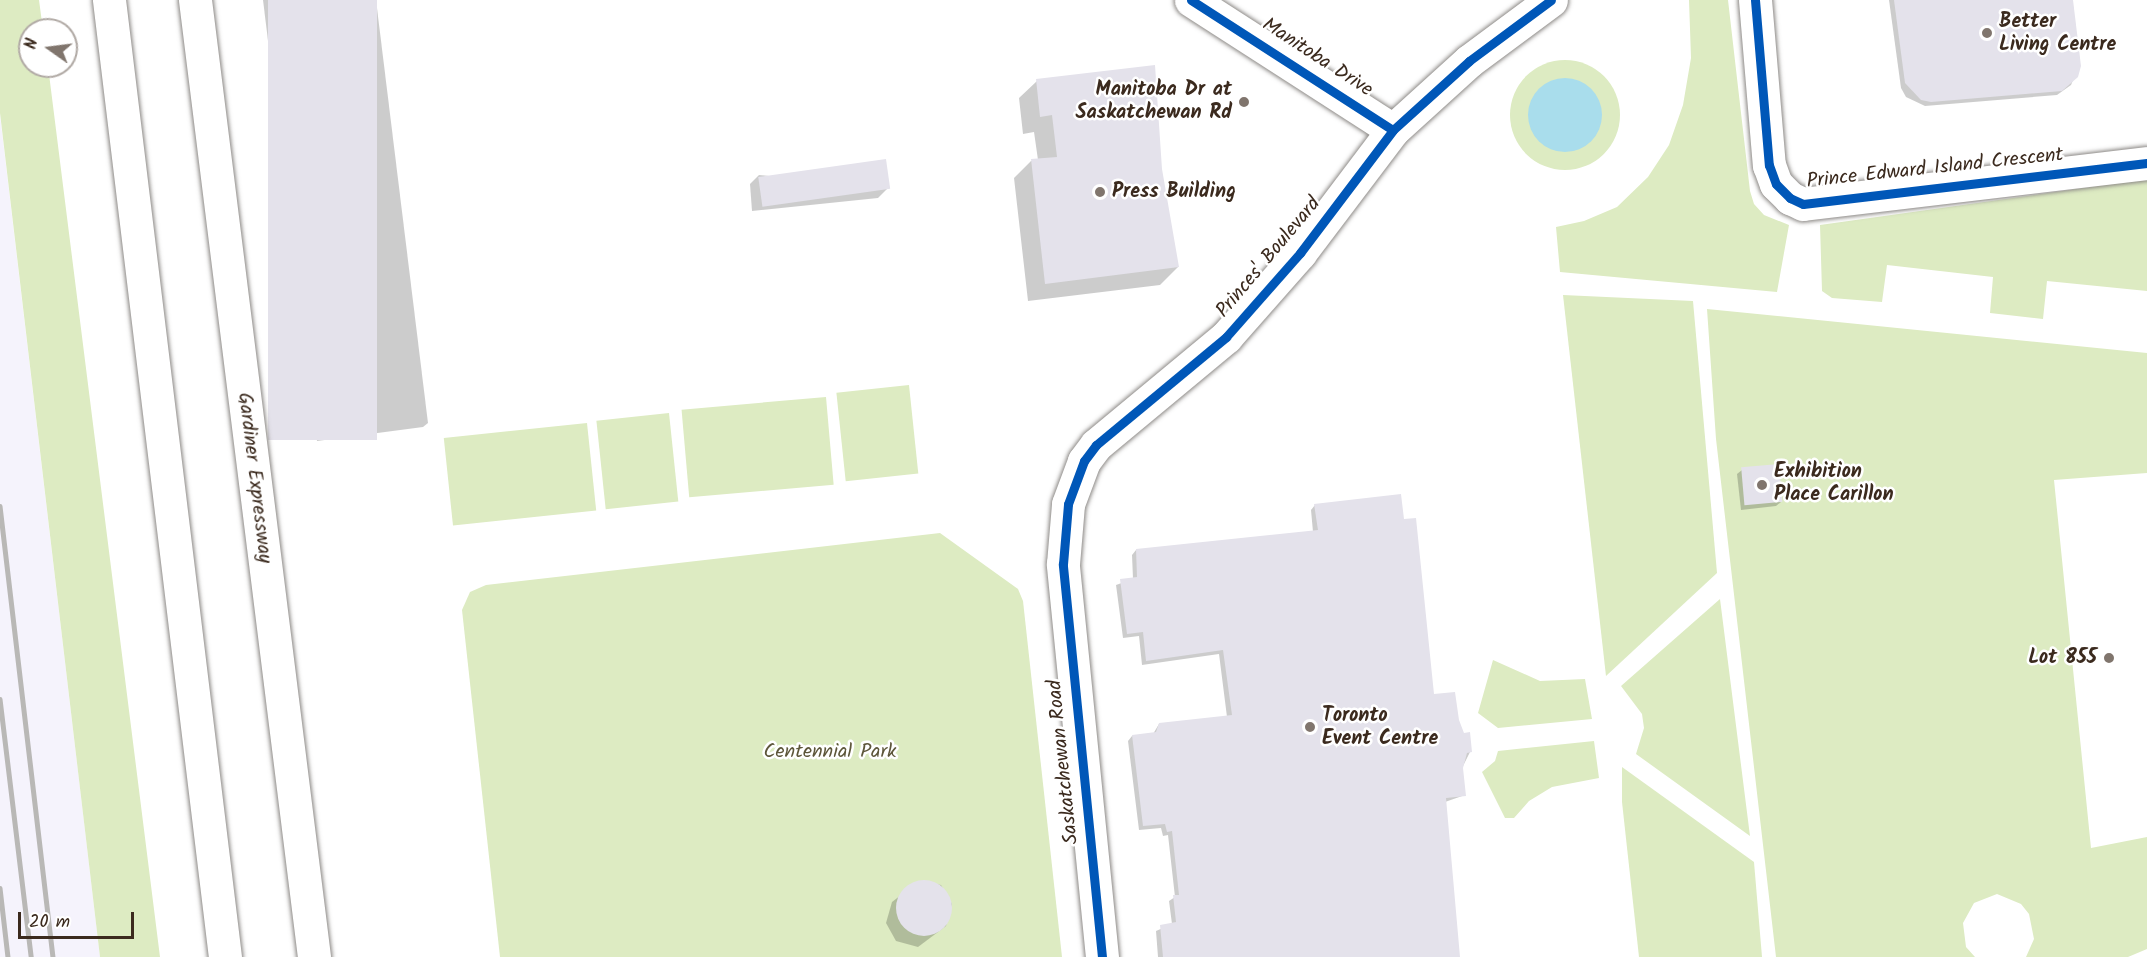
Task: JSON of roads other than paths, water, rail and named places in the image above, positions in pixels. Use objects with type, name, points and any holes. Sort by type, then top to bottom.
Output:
[{"type":"main road","points":[[109,0],[225,957]]},
{"type":"main road","name":"Gardiner Expressway","points":[[195,0],[314,957]]},
{"type":"main road","name":"Manitoba Drive","points":[[1191,0],[1327,84],[1393,130]]},
{"type":"main road","name":"Princes' Boulevard","points":[[1063,564],[1068,504],[1084,461],[1096,445],[1226,337],[1300,253],[1393,130],[1469,62],[1551,0]]},
{"type":"main road","name":"Prince Edward Island Crescent","points":[[1755,0],[1768,165],[1776,184],[1790,198],[1803,204],[2147,163]]},
{"type":"main road","name":"Saskatchewan Road","points":[[1063,564],[1102,957]]},
{"type":"water","points":[[1565,78],[1586,84],[1596,94],[1602,115],[1596,136],[1586,146],[1565,152],[1544,146],[1534,136],[1528,115],[1534,94],[1544,84]]},
{"type":"railway","points":[[0,506],[53,957]]},
{"type":"railway","points":[[0,699],[31,957]]},
{"type":"railway","points":[[0,888],[8,957]]},
{"type":"place","name":"Better Living Centre","points":[[1987,33]]},
{"type":"place","name":"Manitoba Dr at Saskatchewan Rd","points":[[1244,102]]},
{"type":"place","name":"Press Building","points":[[1100,192]]},
{"type":"place","name":"Exhibition Place Carillon","points":[[1762,485]]},
{"type":"place","name":"Lot 855","points":[[2109,658]]},
{"type":"place","name":"Toronto Event Centre","points":[[1310,727]]},
{"type":"park label","name":"Centennial Park","points":[[830,752]]}]
